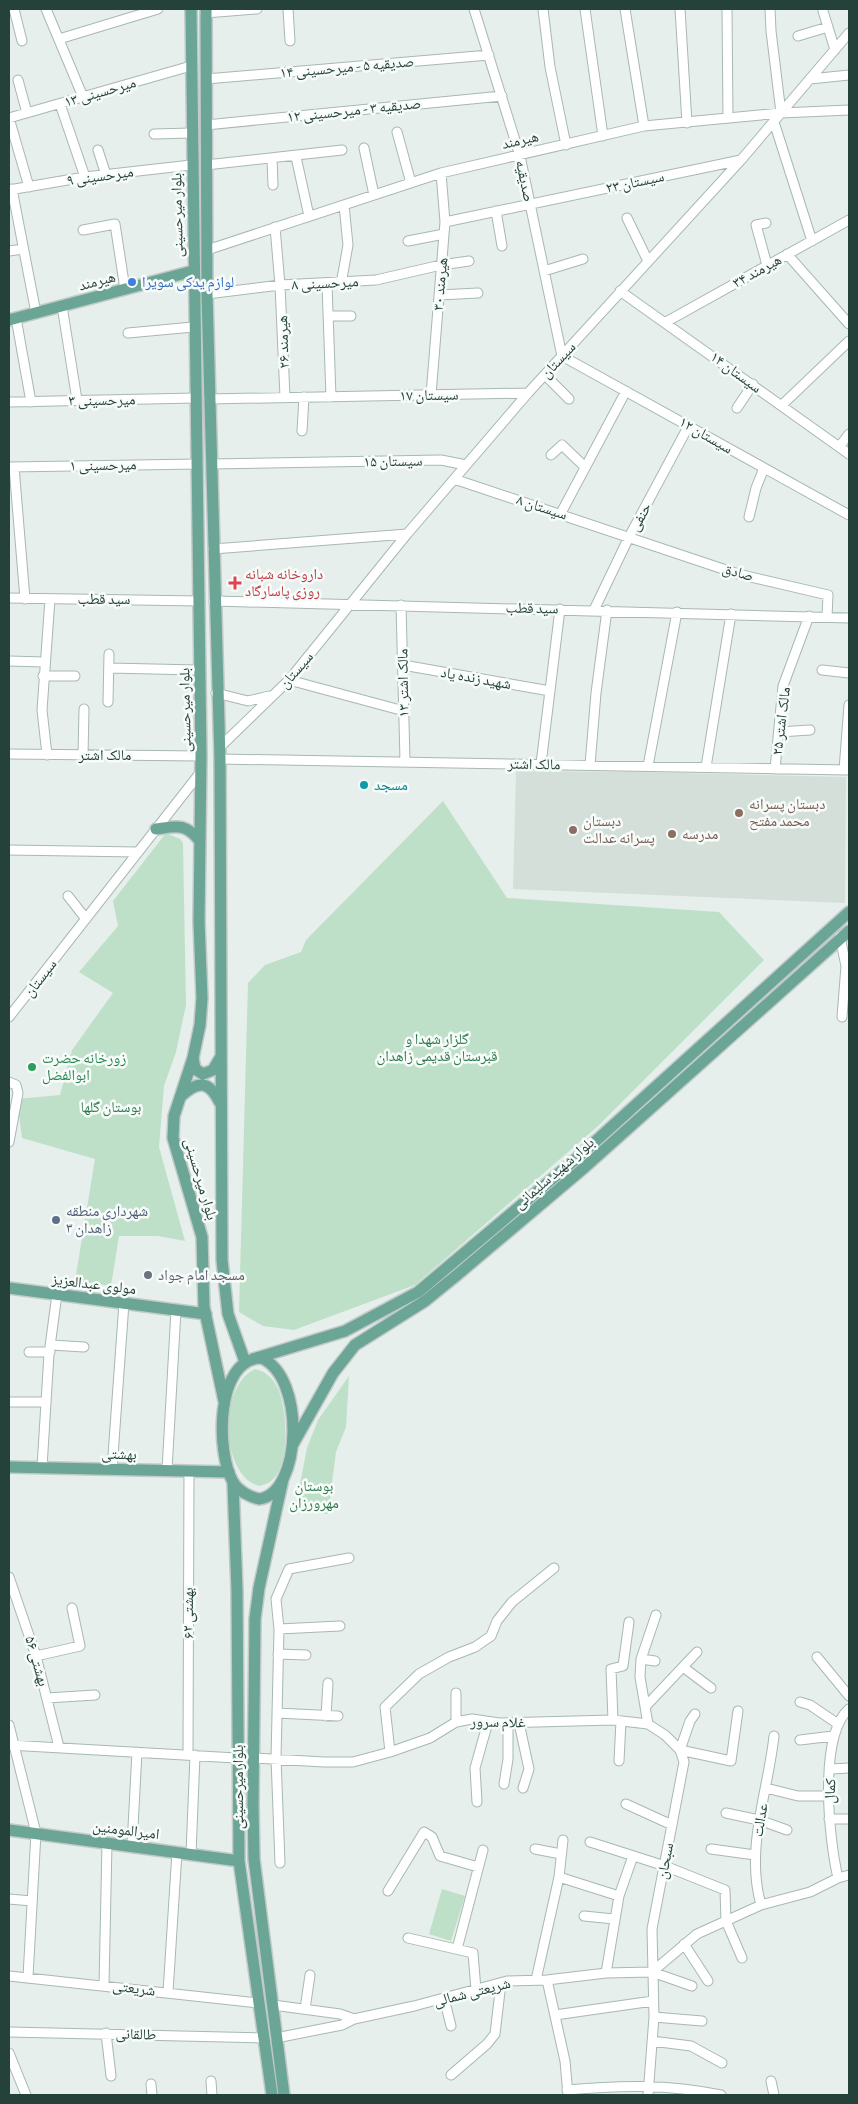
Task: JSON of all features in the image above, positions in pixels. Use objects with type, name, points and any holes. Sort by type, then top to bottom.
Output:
[{"type":"main road","name":"بلوار میرحسینی","points":[[191,9],[193,327],[198,464],[198,670],[201,756],[199,922],[202,998],[200,1025],[193,1058],[178,1099],[174,1116],[173,1138],[202,1237],[206,1314],[224,1401],[223,1435],[231,1477],[237,1590],[236,1758],[239,1861],[268,2067],[274,2095]]},
{"type":"main road","name":"بلوار میرحسینی","points":[[206,11],[207,294],[219,754],[222,1260],[224,1296],[228,1314],[249,1360]]},
{"type":"main road","points":[[192,184],[207,184]]},
{"type":"main road","name":"هیرمند","points":[[12,319],[193,271]]},
{"type":"main road","points":[[198,506],[213,506]]},
{"type":"main road","points":[[156,829],[183,826],[191,830],[200,840]]},
{"type":"main road","name":"بلوار شهید سلیمانی","points":[[249,1360],[345,1331],[418,1292],[577,1158],[849,912]]},
{"type":"main road","name":"بلوار شهید سلیمانی","points":[[292,1444],[333,1373],[355,1345],[425,1301],[472,1263],[585,1167],[845,934]]},
{"type":"main road","points":[[193,1058],[195,1069],[203,1074],[213,1070],[220,1057]]},
{"type":"main road","points":[[178,1099],[188,1090],[201,1085],[208,1086],[214,1091],[221,1105]]},
{"type":"main road","name":"مولوی عبدالعزیز","points":[[9,1288],[206,1314]]},
{"type":"main road","points":[[224,1401],[234,1377],[249,1360],[261,1358],[273,1364],[284,1379],[292,1415],[292,1444]]},
{"type":"main road","name":"بلوار میرحسینی","points":[[282,2095],[280,2065],[254,1859],[255,1619],[259,1588],[292,1444]]},
{"type":"main road","name":"بهشتی","points":[[9,1467],[189,1471],[231,1477]]},
{"type":"main road","points":[[231,1477],[245,1493],[259,1499],[272,1494],[284,1479]]},
{"type":"main road","name":"امیرالمومنین","points":[[9,1830],[239,1861]]},
{"type":"main road","points":[[264,2038],[276,2038]]},
{"type":"street","points":[[14,9],[22,41]]},
{"type":"street","points":[[46,9],[83,97]]},
{"type":"street","points":[[59,40],[158,9]]},
{"type":"street","points":[[206,11],[257,9]]},
{"type":"street","points":[[288,9],[290,41]]},
{"type":"street","name":"صدیقیه","points":[[474,9],[520,156],[562,356]]},
{"type":"street","points":[[543,9],[550,66],[566,145]]},
{"type":"street","points":[[585,9],[603,136]]},
{"type":"street","points":[[625,9],[644,126]]},
{"type":"street","points":[[680,9],[684,49],[687,123]]},
{"type":"street","points":[[727,9],[728,118]]},
{"type":"street","points":[[770,9],[781,113]]},
{"type":"street","points":[[823,11],[834,50]]},
{"type":"street","points":[[798,36],[828,27]]},
{"type":"street","name":"سیستان","points":[[219,754],[289,680],[407,534],[528,393],[741,160],[849,33]]},
{"type":"street","name":"صدیقیه ۵ - میرحسینی ۱۴","points":[[206,79],[489,55]]},
{"type":"street","name":"میرحسینی ۱۳","points":[[9,118],[191,66]]},
{"type":"street","points":[[810,79],[849,74]]},
{"type":"street","points":[[18,80],[27,113]]},
{"type":"street","name":"صدیقیه ۳ - میرحسینی ۱۲","points":[[206,125],[502,96]]},
{"type":"street","points":[[60,104],[84,178]]},
{"type":"street","name":"هیرمند","points":[[207,250],[441,173],[644,126],[781,113],[849,110]]},
{"type":"street","points":[[9,118],[29,187]]},
{"type":"street","points":[[774,122],[812,241]]},
{"type":"street","points":[[397,132],[411,183]]},
{"type":"street","points":[[154,134],[191,134]]},
{"type":"street","points":[[364,148],[374,195]]},
{"type":"street","points":[[98,150],[106,175]]},
{"type":"street","points":[[206,165],[296,157],[342,150]]},
{"type":"street","points":[[296,157],[309,216]]},
{"type":"street","points":[[272,158],[273,185]]},
{"type":"street","name":"سیستان ۲۳","points":[[445,222],[741,160]]},
{"type":"street","name":"میرحسینی ۹","points":[[10,190],[84,178],[192,165]]},
{"type":"street","name":"هیرمند ۳۰","points":[[431,394],[445,222],[441,173]]},
{"type":"street","points":[[10,190],[36,313]]},
{"type":"street","points":[[342,284],[348,245],[344,204]]},
{"type":"street","points":[[496,211],[502,246]]},
{"type":"street","points":[[627,218],[648,261]]},
{"type":"street","points":[[766,223],[756,225],[767,265]]},
{"type":"street","points":[[83,230],[116,224],[125,289]]},
{"type":"street","name":"هیرمند ۳۴","points":[[666,322],[787,254],[848,224]]},
{"type":"street","name":"هیرمند ۲۶","points":[[275,227],[280,285],[285,398]]},
{"type":"street","points":[[408,241],[444,234]]},
{"type":"street","points":[[9,251],[24,249]]},
{"type":"street","points":[[787,254],[849,324]]},
{"type":"street","points":[[544,271],[583,259]]},
{"type":"street","name":"میرحسینی ۸","points":[[207,294],[280,285],[342,284],[376,280],[441,265],[469,261]]},
{"type":"street","points":[[327,284],[331,396]]},
{"type":"street","name":"سیستان ۱۴","points":[[620,292],[666,322],[849,454]]},
{"type":"street","points":[[439,295],[478,293]]},
{"type":"street","points":[[62,306],[77,400]]},
{"type":"street","points":[[328,316],[351,316]]},
{"type":"street","points":[[12,319],[31,402]]},
{"type":"street","points":[[128,333],[193,327]]},
{"type":"street","points":[[782,405],[849,341]]},
{"type":"street","name":"سیستان ۱۲","points":[[562,356],[849,515]]},
{"type":"street","points":[[545,375],[569,399]]},
{"type":"street","points":[[737,408],[753,384]]},
{"type":"street","points":[[561,513],[626,390]]},
{"type":"street","name":"سیستان ۱۷","points":[[210,399],[528,393]]},
{"type":"street","points":[[302,431],[304,397]]},
{"type":"street","name":"میرحسینی ۳","points":[[9,402],[195,398]]},
{"type":"street","name":"حنفی","points":[[594,610],[629,537],[689,425]]},
{"type":"street","points":[[839,447],[849,434]]},
{"type":"street","points":[[551,455],[562,445],[586,467]]},
{"type":"street","name":"سیستان ۱۵","points":[[211,464],[441,460],[466,465]]},
{"type":"street","name":"میرحسینی ۱","points":[[11,467],[198,464]]},
{"type":"street","points":[[11,467],[20,527],[25,598]]},
{"type":"street","points":[[749,517],[756,488],[764,468]]},
{"type":"street","name":"سیستان ۸","points":[[454,479],[629,537]]},
{"type":"street","points":[[213,549],[407,534]]},
{"type":"street","name":"صادق","points":[[629,537],[738,574],[828,595],[827,617]]},
{"type":"street","name":"سید قطب","points":[[9,598],[199,601]]},
{"type":"street","points":[[47,755],[42,710],[50,599]]},
{"type":"street","name":"سید قطب","points":[[214,601],[607,610],[849,618]]},
{"type":"street","name":"مالک اشتر ۱۳","points":[[401,605],[405,761]]},
{"type":"street","points":[[541,764],[560,609]]},
{"type":"street","points":[[590,765],[596,693],[607,610]]},
{"type":"street","points":[[648,766],[677,612]]},
{"type":"street","points":[[706,767],[731,614]]},
{"type":"street","name":"مالک اشتر ۲۵","points":[[775,769],[783,686],[809,616]]},
{"type":"street","points":[[108,702],[109,654]]},
{"type":"street","points":[[9,661],[44,662]]},
{"type":"street","name":"شهید زنده یاد","points":[[402,665],[550,691]]},
{"type":"street","points":[[109,668],[198,670]]},
{"type":"street","points":[[822,670],[849,673]]},
{"type":"street","points":[[44,676],[75,676]]},
{"type":"street","points":[[289,680],[404,711]]},
{"type":"street","name":"سیستان","points":[[216,693],[248,702],[258,701],[274,695]]},
{"type":"street","points":[[847,770],[849,705]]},
{"type":"street","points":[[84,709],[84,755]]},
{"type":"street","points":[[779,732],[810,730]]},
{"type":"street","name":"مالک اشتر","points":[[9,754],[201,756]]},
{"type":"street","name":"مالک اشتر","points":[[219,754],[405,761],[847,770]]},
{"type":"street","name":"سیستان","points":[[9,1017],[200,773]]},
{"type":"street","points":[[10,850],[138,852]]},
{"type":"street","points":[[68,896],[86,919]]},
{"type":"street","points":[[842,1017],[846,966],[845,934]]},
{"type":"street","points":[[9,1082],[16,1085],[18,1093],[9,1142]]},
{"type":"street","points":[[42,1467],[50,1348],[57,1294]]},
{"type":"street","points":[[112,1469],[124,1303]]},
{"type":"street","points":[[166,1470],[176,1310]]},
{"type":"street","points":[[29,1352],[50,1348],[84,1347]]},
{"type":"street","points":[[9,1402],[46,1402]]},
{"type":"street","name":"بهشتی ۶۲","points":[[189,1471],[192,1755],[191,1854]]},
{"type":"street","points":[[280,1863],[276,1758],[279,1629],[276,1599],[289,1569],[349,1558]]},
{"type":"street","points":[[390,1752],[384,1707],[419,1674],[448,1657],[475,1647],[491,1636],[497,1621],[512,1602],[554,1568]]},
{"type":"street","name":"بهشتی ۵۶","points":[[9,1577],[36,1656],[59,1748]]},
{"type":"street","points":[[36,1656],[80,1646],[72,1608]]},
{"type":"street","points":[[648,1724],[640,1677],[641,1659],[656,1615]]},
{"type":"street","points":[[619,1760],[617,1720],[611,1669],[623,1666],[629,1622]]},
{"type":"street","points":[[279,1629],[340,1626]]},
{"type":"street","points":[[645,1707],[697,1652]]},
{"type":"street","points":[[278,1654],[306,1655]]},
{"type":"street","points":[[817,1657],[849,1696]]},
{"type":"street","points":[[641,1659],[655,1661]]},
{"type":"street","points":[[683,1667],[710,1688]]},
{"type":"street","points":[[326,1716],[328,1683]]},
{"type":"street","points":[[456,1693],[456,1722]]},
{"type":"street","points":[[47,1698],[95,1695]]},
{"type":"street","points":[[800,1702],[810,1705],[838,1724]]},
{"type":"street","name":"کمال","points":[[838,1878],[831,1849],[829,1796],[833,1736],[838,1724],[849,1709]]},
{"type":"street","points":[[695,1714],[690,1721],[680,1750],[731,1761],[738,1711]]},
{"type":"street","points":[[277,1713],[338,1716]]},
{"type":"street","name":"غلام سرور","points":[[254,1758],[353,1762],[430,1738],[456,1722],[472,1719],[508,1723],[617,1720],[648,1724],[665,1735],[680,1750]]},
{"type":"street","points":[[477,1802],[475,1768],[488,1722]]},
{"type":"street","points":[[504,1784],[508,1759],[508,1723]]},
{"type":"street","points":[[519,1723],[529,1769],[523,1788]]},
{"type":"street","points":[[9,1725],[11,1745],[36,1834],[28,1977]]},
{"type":"street","name":"عدالت","points":[[761,1905],[756,1886],[755,1855],[759,1820],[774,1736]]},
{"type":"street","points":[[800,1740],[833,1736]]},
{"type":"street","points":[[11,1745],[236,1758]]},
{"type":"street","name":"سبحان","points":[[648,2095],[654,2016],[652,1929],[684,1762],[680,1750]]},
{"type":"street","points":[[132,1846],[138,1752]]},
{"type":"street","points":[[831,1770],[849,1768]]},
{"type":"street","points":[[766,1788],[798,1796],[829,1796]]},
{"type":"street","points":[[626,1804],[672,1825]]},
{"type":"street","points":[[726,1813],[759,1820],[787,1830]]},
{"type":"street","points":[[829,1820],[849,1819]]},
{"type":"street","points":[[388,1891],[424,1832],[432,1837],[440,1856],[478,1867]]},
{"type":"street","points":[[536,1980],[559,1877],[563,1840]]},
{"type":"street","points":[[590,1842],[664,1866],[725,1890],[726,1921],[742,1958]]},
{"type":"street","points":[[104,1985],[107,1843]]},
{"type":"street","points":[[711,1849],[755,1855]]},
{"type":"street","points":[[457,1949],[483,1850]]},
{"type":"street","points":[[535,1850],[561,1854]]},
{"type":"street","points":[[168,1992],[177,1852]]},
{"type":"street","points":[[606,1973],[619,1896],[633,1856]]},
{"type":"street","points":[[692,1986],[652,1972],[697,1934],[761,1905],[810,1892],[838,1878],[849,1875]]},
{"type":"street","points":[[559,1877],[619,1896]]},
{"type":"street","points":[[9,1899],[32,1901]]},
{"type":"street","points":[[584,1916],[614,1919]]},
{"type":"street","points":[[408,1938],[473,1953],[476,1990]]},
{"type":"street","points":[[684,1944],[708,1981]]},
{"type":"street","name":"شریعتی شمالی","points":[[276,2038],[342,2026],[354,2019],[476,1990],[501,1982],[547,1980],[606,1973],[652,1972]]},
{"type":"street","points":[[305,2009],[310,1975]]},
{"type":"street","name":"شریعتی","points":[[9,1976],[259,2003]]},
{"type":"street","points":[[547,1980],[565,2061],[568,2092],[649,2085],[689,2089],[721,2095]]},
{"type":"street","points":[[451,2075],[487,2044],[495,2034],[501,1982]]},
{"type":"street","points":[[444,1998],[451,2026]]},
{"type":"street","points":[[555,2015],[653,2001]]},
{"type":"street","name":"شریعتی شمالی","points":[[272,2004],[340,2014],[354,2019]]},
{"type":"street","points":[[654,2016],[702,2021]]},
{"type":"street","name":"طالقانی","points":[[9,2032],[264,2038]]},
{"type":"street","points":[[106,2033],[112,2076]]},
{"type":"street","points":[[652,2041],[691,2046],[722,2063]]},
{"type":"street","points":[[9,2053],[26,2095]]},
{"type":"street","points":[[211,2081],[212,2095]]},
{"type":"street","points":[[771,2081],[774,2095]]},
{"type":"street","points":[[151,2084],[152,2095]]},
{"type":"shaded area","points":[[516,771],[846,777],[845,903],[513,889]]},
{"type":"green space","name":"گلزار شهدا و قبرستان قدیمی زاهدان","points":[[443,801],[507,898],[719,912],[764,960],[598,1126],[415,1285],[294,1330],[263,1326],[239,1312],[248,983],[265,965],[301,952],[306,940]]},
{"type":"green space","name":"بوستان گلها","points":[[166,833],[180,839],[183,843],[186,1005],[176,1052],[164,1086],[159,1147],[185,1241],[158,1236],[119,1236],[111,1286],[75,1281],[95,1159],[22,1138],[17,1099],[60,1095],[72,1050],[113,993],[79,972],[118,926],[113,901]]},
{"type":"green space","points":[[255,1369],[267,1374],[276,1385],[280,1394],[285,1420],[284,1450],[277,1475],[270,1482],[259,1486],[246,1478],[236,1465],[228,1429],[230,1410],[235,1392],[243,1378]]},
{"type":"green space","name":"بوستان مهرورزان","points":[[349,1376],[346,1427],[336,1452],[328,1514],[295,1510],[307,1448],[318,1420]]},
{"type":"green space","points":[[442,1889],[465,1896],[451,1941],[429,1934]]},
{"type":"place","name":"لوازم یدکی سویرا","points":[[132,282]]},
{"type":"place","name":"داروخانه شبانه روزی پاسارگاد","points":[[235,583]]},
{"type":"place","name":"مسجد","points":[[364,785]]},
{"type":"place","name":"دبستان پسرانه محمد مفتح","points":[[739,813]]},
{"type":"place","name":"دبستان پسرانه عدالت","points":[[573,830]]},
{"type":"place","name":"مدرسه","points":[[672,834]]},
{"type":"place","name":"زورخانه حضرت ابوالفضل","points":[[32,1067]]},
{"type":"place","name":"شهرداری منطقه ۳ زاهدان","points":[[56,1220]]},
{"type":"place","name":"مسجد امام جواد","points":[[148,1275]]}]
